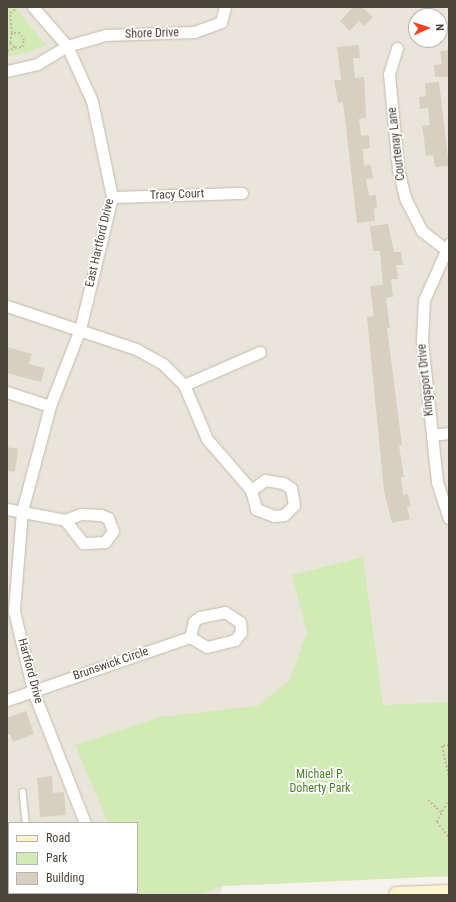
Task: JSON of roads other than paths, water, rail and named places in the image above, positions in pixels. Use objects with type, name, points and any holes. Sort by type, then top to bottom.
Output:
[{"type":"street","name":"East Hartford Drive","points":[[33,7],[67,46],[92,101],[112,197],[80,329]]},
{"type":"street","name":"Shore Drive","points":[[67,46],[105,35],[194,32],[221,22],[224,7]]},
{"type":"street","points":[[7,71],[37,64],[67,46]]},
{"type":"street","name":"Courtenay Lane","points":[[397,48],[390,74],[398,169],[404,198],[422,230],[447,247]]},
{"type":"street","name":"Tracy Court","points":[[112,197],[242,193]]},
{"type":"street","name":"Kingsport Drive","points":[[447,247],[424,300],[422,319],[432,435],[439,491],[449,518]]},
{"type":"street","points":[[7,306],[80,329],[136,349],[163,364],[184,385],[207,439],[251,490]]},
{"type":"street","name":"Hartford Drive","points":[[80,329],[50,406],[22,511],[11,611],[33,691],[85,822]]},
{"type":"street","points":[[184,385],[260,352]]},
{"type":"street","points":[[7,392],[50,406]]},
{"type":"street","points":[[432,435],[449,433]]},
{"type":"street","points":[[7,509],[65,520]]},
{"type":"street","points":[[225,612],[240,622],[241,632],[235,640],[207,646],[190,636],[194,621],[200,617],[225,612]]},
{"type":"street","name":"Brunswick Circle","points":[[7,700],[190,636]]},
{"type":"street","points":[[397,895],[449,893]]},
{"type":"lane","points":[[23,792],[26,822]]},
{"type":"park label","name":"Michael P. Doherty Park","points":[[320,782]]}]
